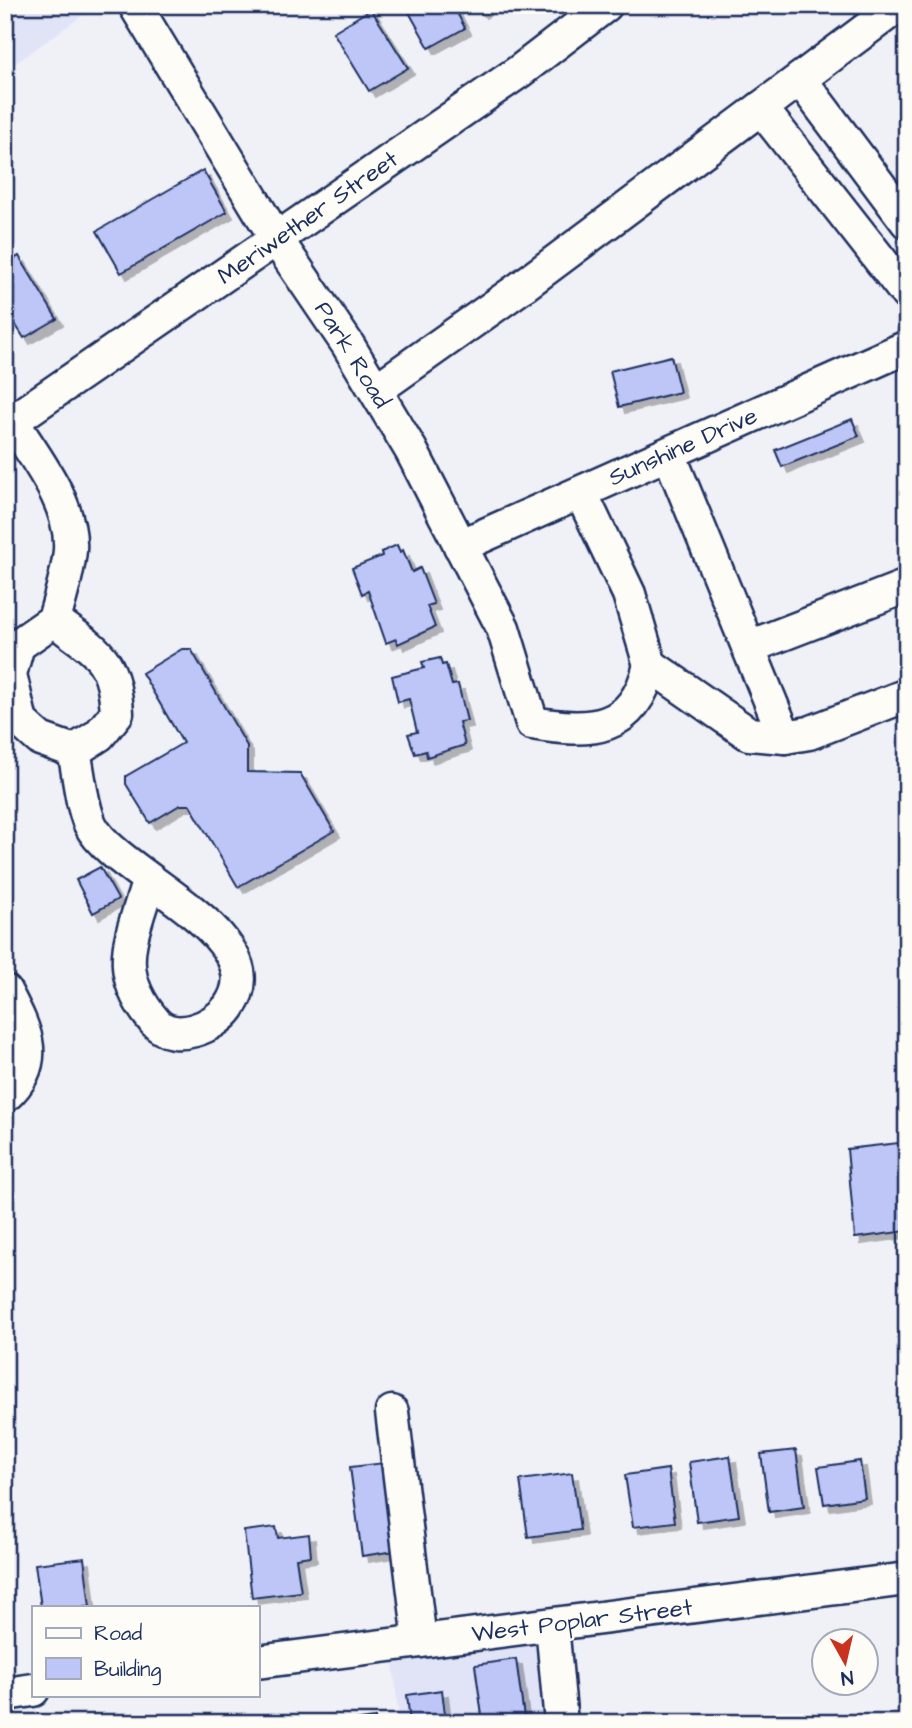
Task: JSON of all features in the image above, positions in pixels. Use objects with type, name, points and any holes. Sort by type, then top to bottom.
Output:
[{"type":"street","name":"Park Road","points":[[135,5],[277,240],[376,390],[411,450],[503,628],[532,723],[574,730],[607,723],[633,708],[644,691],[650,665]]},
{"type":"street","name":"Meriwether Street","points":[[8,424],[520,71],[606,5]]},
{"type":"street","points":[[376,390],[531,280],[899,5]]},
{"type":"street","points":[[800,79],[907,222]]},
{"type":"street","points":[[761,108],[907,294]]},
{"type":"street","name":"Sunshine Drive","points":[[460,546],[907,347]]},
{"type":"street","points":[[8,424],[51,484],[67,523],[70,549],[54,620],[18,645],[10,674],[21,722],[40,739],[74,751]]},
{"type":"street","points":[[669,454],[785,737]]},
{"type":"street","points":[[581,493],[629,594],[650,665],[749,734],[785,737],[809,733],[907,695]]},
{"type":"street","points":[[749,647],[907,586]]},
{"type":"street","points":[[54,620],[100,654],[116,681],[117,713],[99,735],[74,751]]},
{"type":"street","points":[[74,751],[90,825],[109,846],[149,879],[202,917],[224,944],[238,969],[234,1000],[220,1019],[188,1033],[158,1026],[133,994],[126,956],[149,879]]},
{"type":"street","points":[[5,991],[23,1026],[29,1056],[22,1076],[5,1096]]},
{"type":"street","points":[[392,1412],[420,1641]]},
{"type":"street","name":"West Poplar Street","points":[[259,1662],[907,1579]]},
{"type":"street","points":[[552,1625],[561,1723]]},
{"type":"street","points":[[5,1693],[32,1690]]},
{"type":"shaded area","points":[[5,5],[97,5],[5,71]]},
{"type":"shaded area","points":[[551,1636],[562,1723],[399,1723],[392,1651]]},
{"type":"building","points":[[405,5],[453,5],[465,28],[429,48]]},
{"type":"building","points":[[475,5],[491,5],[480,12]]},
{"type":"building","points":[[371,9],[408,68],[369,91],[333,32]]},
{"type":"building","points":[[203,170],[227,212],[121,273],[97,231]]},
{"type":"building","points":[[19,256],[57,319],[24,338],[5,308],[5,265]]},
{"type":"building","points":[[671,356],[680,392],[619,407],[610,371]]},
{"type":"building","points":[[852,419],[859,436],[782,467],[775,450]]},
{"type":"building","points":[[397,545],[400,552],[403,550],[412,572],[420,568],[434,604],[427,606],[435,627],[398,644],[396,639],[386,643],[368,591],[362,594],[352,568],[382,556],[381,552]]},
{"type":"building","points":[[182,649],[191,649],[247,746],[247,772],[300,773],[334,831],[238,887],[190,805],[180,805],[150,823],[126,784],[126,776],[183,743],[142,673]]},
{"type":"building","points":[[440,658],[442,665],[446,664],[452,685],[458,684],[467,721],[459,722],[465,745],[427,757],[426,751],[415,754],[408,734],[417,732],[409,699],[398,702],[392,676],[424,668],[422,662]]},
{"type":"building","points":[[100,867],[118,899],[93,913],[76,880]]},
{"type":"building","points":[[907,1142],[907,1231],[855,1238],[847,1149]]},
{"type":"building","points":[[796,1450],[804,1507],[769,1512],[761,1454]]},
{"type":"building","points":[[730,1456],[739,1516],[697,1522],[689,1462]]},
{"type":"building","points":[[860,1461],[865,1498],[824,1504],[818,1467]]},
{"type":"building","points":[[384,1463],[395,1551],[362,1556],[350,1467]]},
{"type":"building","points":[[668,1469],[675,1522],[633,1527],[625,1475]]},
{"type":"building","points":[[572,1473],[580,1530],[528,1537],[520,1480]]},
{"type":"building","points":[[276,1527],[278,1538],[309,1534],[311,1556],[296,1558],[301,1592],[252,1598],[244,1531]]},
{"type":"building","points":[[84,1558],[90,1606],[41,1606],[35,1564]]},
{"type":"building","points":[[516,1659],[524,1717],[483,1723],[475,1665]]},
{"type":"building","points":[[442,1690],[446,1723],[410,1723],[407,1695]]},
{"type":"building","points":[[375,1718],[375,1723],[339,1723]]}]
